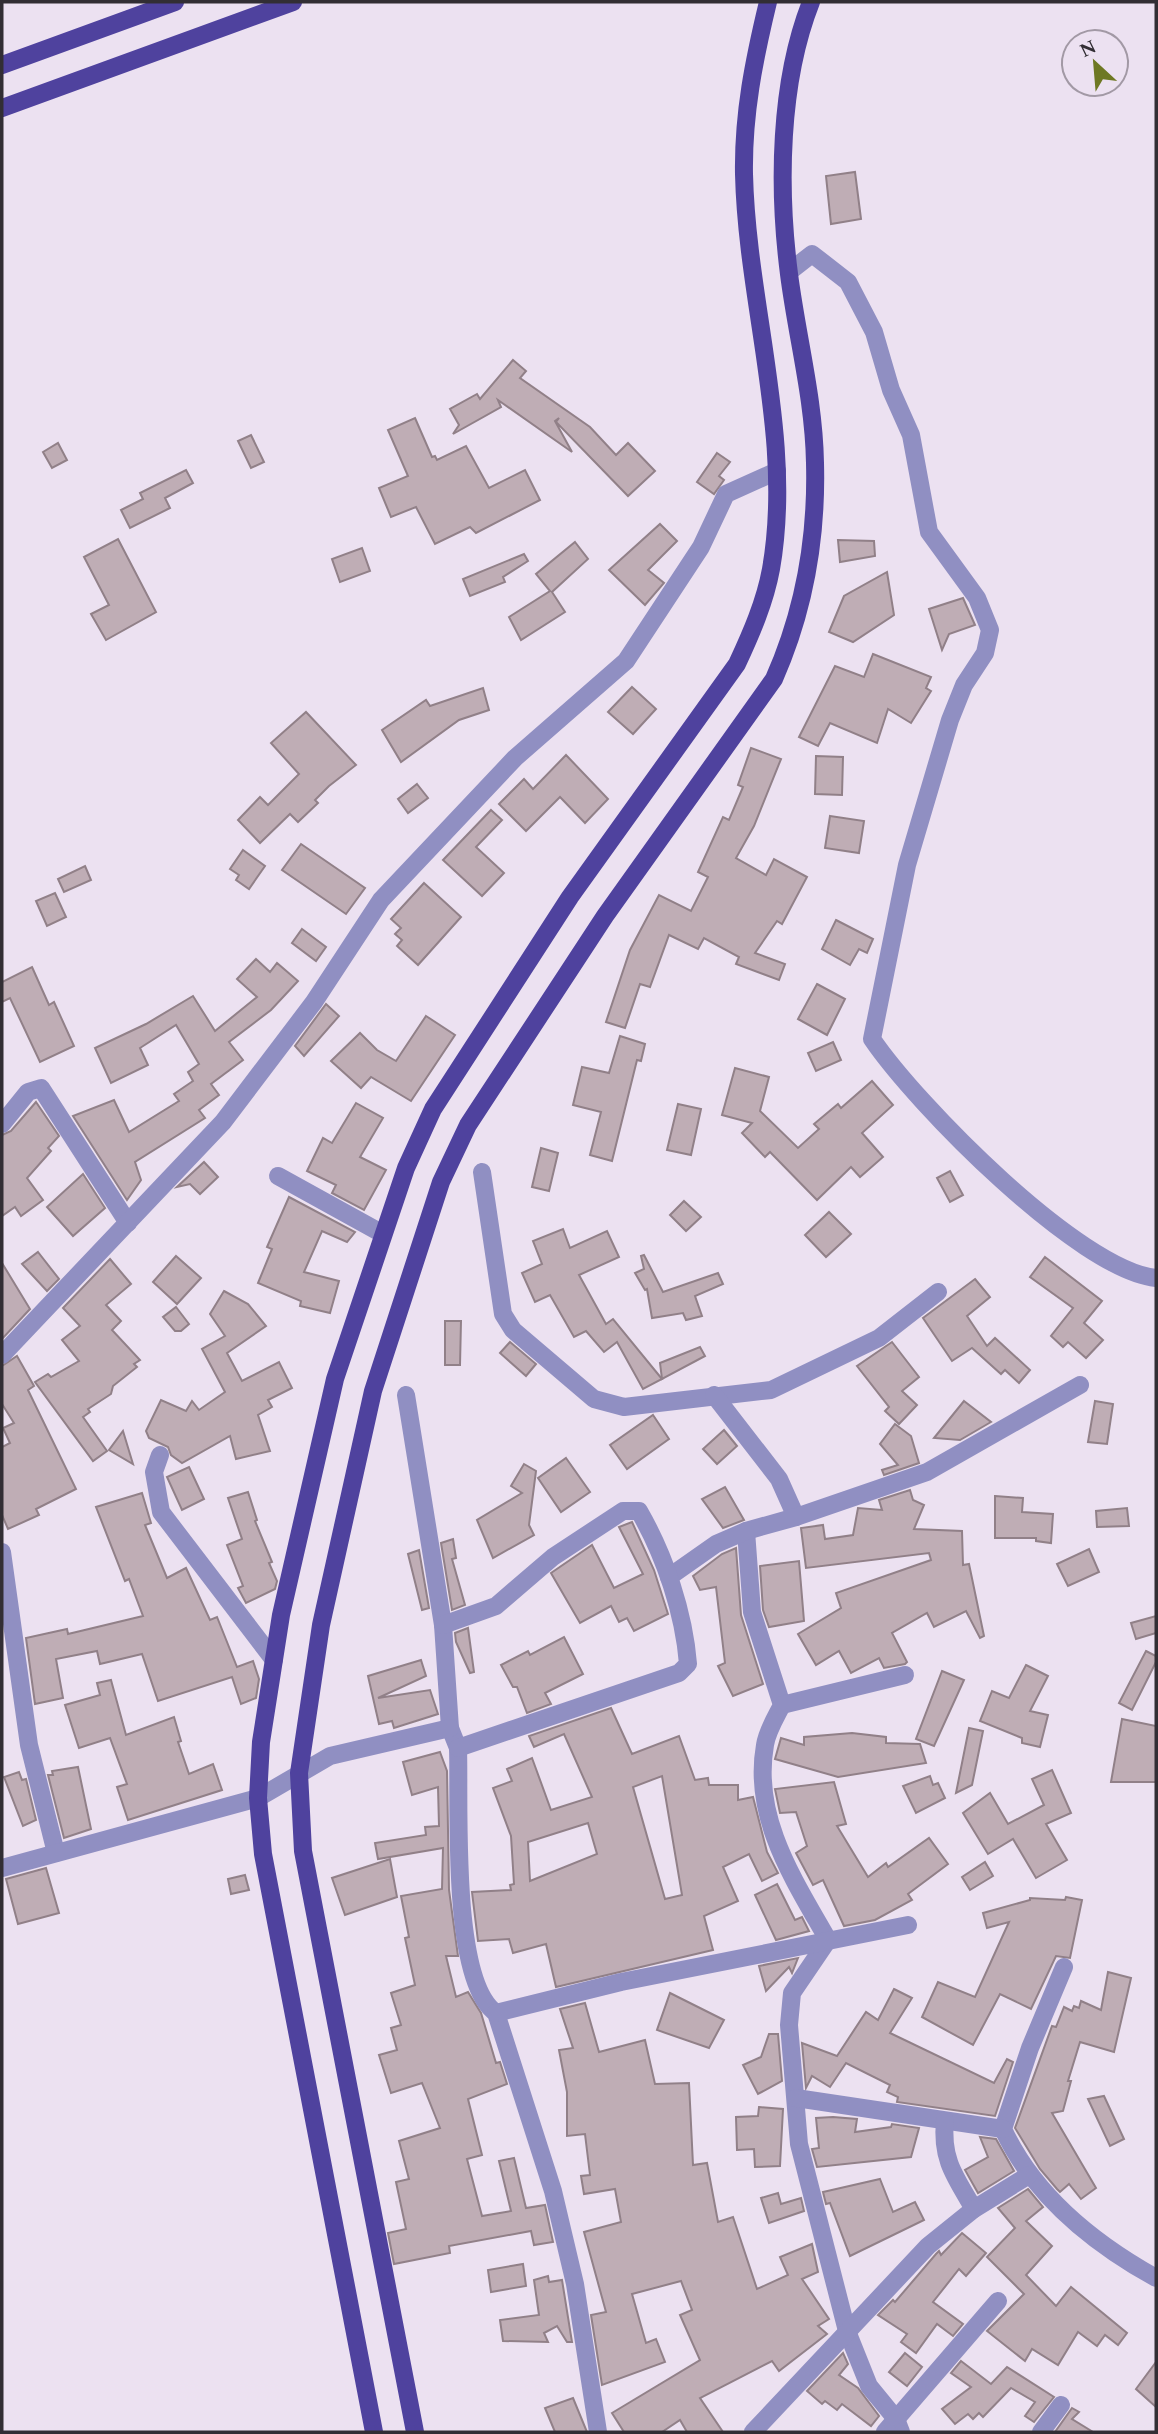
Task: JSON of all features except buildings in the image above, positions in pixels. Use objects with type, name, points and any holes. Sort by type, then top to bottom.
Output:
[{"type":"main road","points":[[2,65],[176,2]]},
{"type":"main road","points":[[2,108],[293,2]]},
{"type":"main road","points":[[374,2432],[263,1854],[258,1798],[261,1742],[274,1660],[335,1379],[406,1168],[433,1110],[570,897],[737,664],[753,631],[770,570],[776,522],[777,471],[744,177],[744,117],[768,2]]},
{"type":"main road","points":[[415,2432],[303,1851],[299,1773],[321,1625],[373,1391],[441,1182],[468,1125],[605,916],[774,679],[793,636],[808,578],[814,522],[815,461],[808,383],[789,272],[784,123],[792,71],[811,2]]},
{"type":"street","points":[[789,272],[811,254],[849,282],[874,332],[891,390],[911,435],[929,532],[977,598],[990,630],[985,653],[964,685],[950,720],[907,865],[872,1039],[892,1068],[930,1111],[1017,1193],[1100,1258],[1156,1278]]},
{"type":"street","points":[[2,1355],[223,1122],[314,1002],[381,900],[515,758],[626,661],[701,547],[726,494],[777,471]]},
{"type":"street","points":[[2,1124],[28,1092],[41,1088],[128,1223]]},
{"type":"street","points":[[482,1172],[503,1314],[513,1330],[594,1399],[624,1407],[771,1390],[879,1338],[938,1292]]},
{"type":"street","points":[[278,1177],[383,1234]]},
{"type":"street","points":[[669,1577],[716,1544],[746,1531],[796,1517],[928,1472],[1080,1385]]},
{"type":"street","points":[[406,1395],[443,1625],[450,1728],[458,1748],[463,1932],[470,1969],[484,2005],[496,2013],[553,2191],[575,2284],[598,2432]]},
{"type":"street","points":[[714,1395],[779,1479],[796,1517]]},
{"type":"street","points":[[160,1455],[153,1472],[161,1513],[274,1660]]},
{"type":"street","points":[[443,1625],[496,1606],[553,1557],[623,1511],[639,1511],[669,1577],[688,1664],[679,1674],[458,1748]]},
{"type":"street","points":[[746,1531],[752,1612],[782,1705],[765,1742],[762,1788],[771,1832],[828,1940]]},
{"type":"street","points":[[2,1552],[29,1745],[56,1853]]},
{"type":"street","points":[[782,1705],[905,1675]]},
{"type":"street","points":[[2,1868],[258,1798],[330,1756],[450,1728]]},
{"type":"street","points":[[496,2013],[621,1982],[908,1925]]},
{"type":"street","points":[[828,1940],[792,1993],[789,2025],[799,2144],[847,2331],[869,2386],[894,2428],[998,2301]]},
{"type":"street","points":[[1064,1967],[1030,2048],[1003,2129],[1029,2175],[1084,2233],[1156,2278]]},
{"type":"street","points":[[796,2098],[1003,2129]]},
{"type":"street","points":[[945,2120],[943,2143],[949,2167],[974,2208]]},
{"type":"street","points":[[753,2432],[928,2246],[974,2208],[1029,2175]]},
{"type":"street","points":[[1041,2432],[1061,2404]]}]
